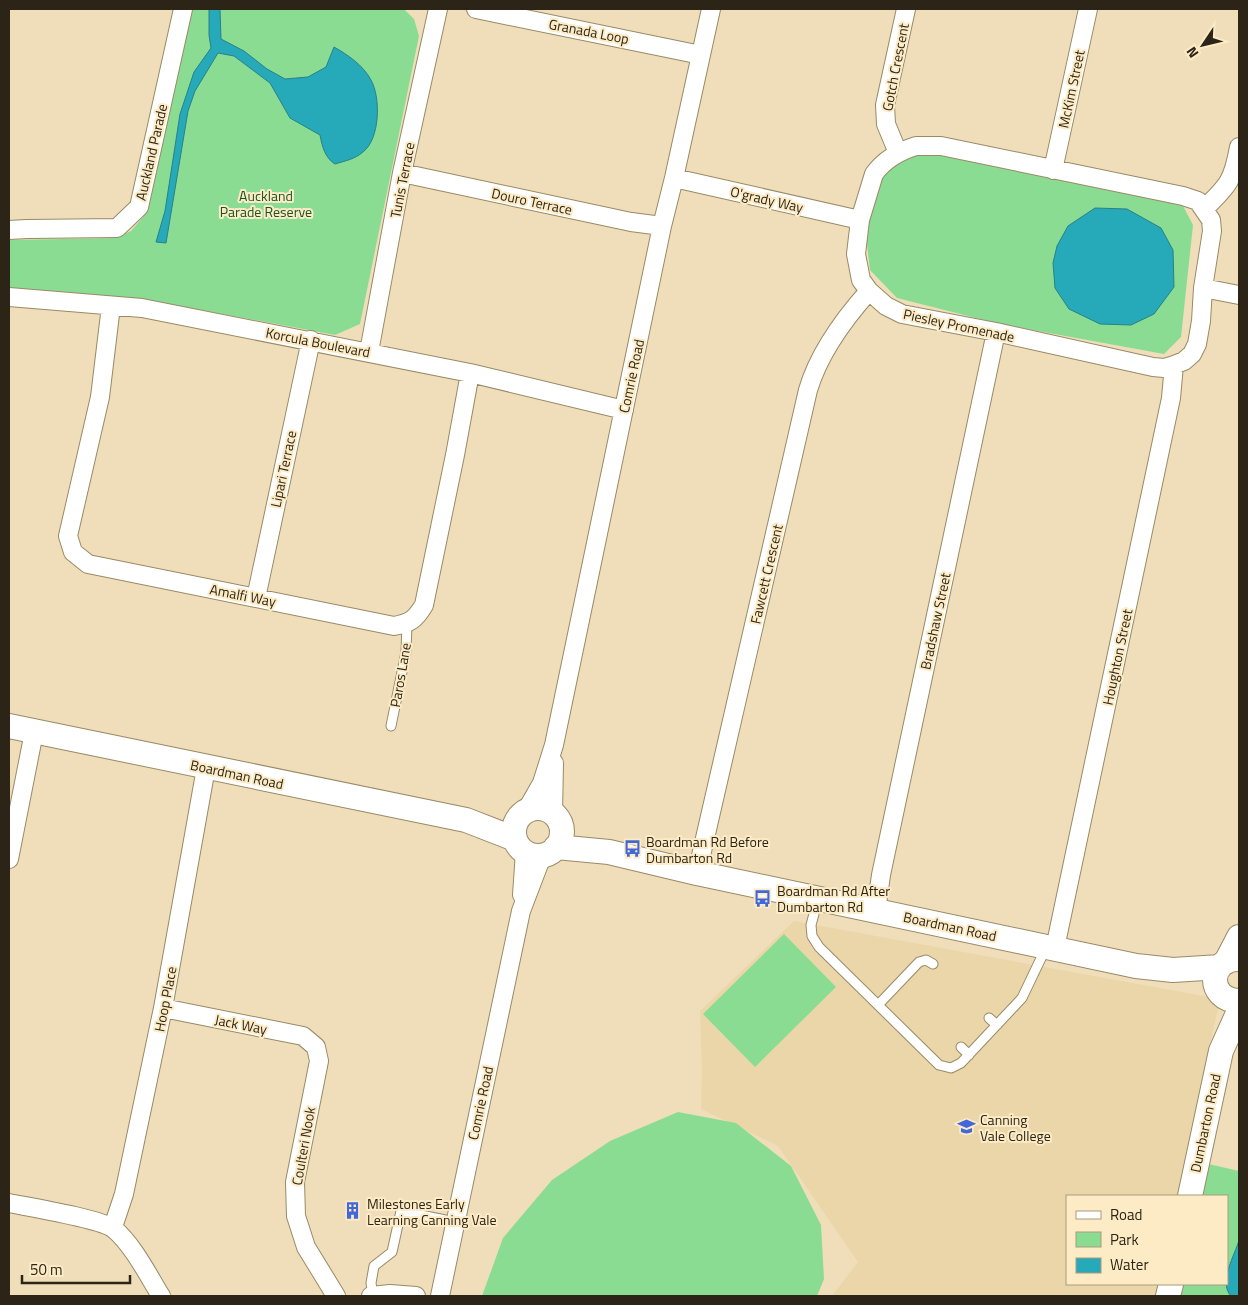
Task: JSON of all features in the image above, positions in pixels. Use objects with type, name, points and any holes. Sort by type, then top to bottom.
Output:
[{"type":"street","name":"Auckland Parade","points":[[9,230],[27,228],[117,228],[139,207],[183,9]]},
{"type":"street","name":"Tunis Terrace","points":[[369,352],[402,173],[438,9]]},
{"type":"street","name":"Granada Loop","points":[[476,9],[701,55]]},
{"type":"street","name":"Comrie Road","points":[[440,1296],[662,226],[711,9]]},
{"type":"street","name":"Gotch Crescent","points":[[898,153],[886,124],[885,104],[906,9]]},
{"type":"street","name":"McKim Street","points":[[1053,170],[1088,9]]},
{"type":"street","name":"Piesley Promenade","points":[[1174,365],[1164,368],[1153,367],[996,332],[902,314],[886,306],[861,280],[856,254],[860,220],[874,174],[879,167],[898,153],[916,146],[941,146],[1183,196],[1198,201],[1205,208]]},
{"type":"street","points":[[1174,365],[1184,361],[1192,354],[1197,344],[1212,231],[1211,220],[1205,208],[1230,182],[1235,169],[1239,147]]},
{"type":"street","name":"Douro Terrace","points":[[402,173],[631,222],[662,226]]},
{"type":"street","name":"O'grady Way","points":[[674,178],[860,220]]},
{"type":"street","name":"Auckland Parade","points":[[9,222],[27,228]]},
{"type":"street","points":[[1203,288],[1239,294]]},
{"type":"street","name":"Fawcett Crescent","points":[[697,873],[811,379],[839,327],[869,290]]},
{"type":"street","name":"Korcula Boulevard","points":[[9,297],[142,308],[470,373],[624,410]]},
{"type":"street","name":"Amalfi Way","points":[[111,306],[100,397],[68,536],[73,552],[88,564],[394,626],[408,624]]},
{"type":"street","name":"Bradshaw Street","points":[[876,911],[881,875],[996,332]]},
{"type":"street","name":"Lipari Terrace","points":[[256,598],[311,340]]},
{"type":"street","name":"Houghton Street","points":[[1050,946],[1171,398],[1174,365]]},
{"type":"street","points":[[408,624],[424,606],[470,373]]},
{"type":"street","name":"Boardman Road","points":[[9,726],[206,768],[537,833],[697,873],[1050,946],[1136,966],[1227,979]]},
{"type":"street","points":[[9,859],[34,732]]},
{"type":"street","name":"Comrie Road","points":[[537,833],[542,783],[554,745]]},
{"type":"street","name":"Hoop Place","points":[[113,1227],[124,1194],[163,1008],[206,768]]},
{"type":"street","name":"Dumbarton Road","points":[[1221,1051],[1218,1018],[1239,937]]},
{"type":"street","name":"Jack Way","points":[[163,1008],[303,1036],[316,1046]]},
{"type":"street","name":"Dumbarton Road","points":[[1190,1195],[1221,1051],[1239,1012]]},
{"type":"street","name":"Coulteri Nook","points":[[316,1046],[319,1061],[295,1182],[296,1216],[306,1247],[336,1296]]},
{"type":"street","points":[[9,1203],[113,1227],[125,1240],[161,1296]]},
{"type":"street","points":[[372,1296],[390,1294],[416,1296]]},
{"type":"lane","name":"Paros Lane","points":[[390,726],[406,652],[408,624]]},
{"type":"lane","points":[[818,898],[812,925],[812,936],[819,947],[939,1065],[951,1068],[961,1063],[1022,998],[1043,954],[1050,946]]},
{"type":"lane","points":[[878,1005],[900,988],[919,962],[926,960],[932,964]]},
{"type":"lane","points":[[989,1018],[996,1026]]},
{"type":"lane","points":[[961,1047],[969,1055]]},
{"type":"lane","points":[[372,1296],[371,1283],[374,1266],[392,1252],[401,1211],[455,1222]]},
{"type":"shaded area","name":"Canning Vale College","points":[[794,921],[1220,999],[1177,1195],[1066,1195],[1066,1285],[1158,1285],[1155,1296],[832,1296],[858,1262],[778,1146],[701,1109],[700,1011]]},
{"type":"green space","name":"Auckland Parade Reserve","points":[[190,9],[404,9],[414,19],[419,36],[360,324],[335,335],[153,301],[9,288],[9,240],[115,238],[131,231],[144,216]]},
{"type":"green space","points":[[912,145],[1182,204],[1193,225],[1181,337],[1164,354],[1000,324],[897,298],[870,270],[863,209],[880,166]]},
{"type":"green space","points":[[784,934],[836,987],[755,1067],[703,1014]]},
{"type":"green space","points":[[678,1112],[736,1123],[791,1166],[821,1225],[824,1279],[817,1296],[482,1296],[503,1238],[552,1180],[610,1141]]},
{"type":"green space","points":[[1204,1163],[1239,1171],[1239,1296],[1176,1296],[1179,1285],[1228,1285],[1228,1195],[1197,1195]]},
{"type":"water","points":[[209,9],[220,9],[221,39],[244,51],[267,69],[285,79],[308,77],[326,67],[334,47],[350,57],[364,70],[374,88],[377,107],[376,128],[369,146],[363,152],[353,158],[335,164],[326,155],[320,135],[290,118],[270,83],[234,56],[218,53],[195,91],[188,111],[166,243],[156,242],[165,211],[180,114],[194,72],[211,48]]},
{"type":"water","points":[[1095,208],[1127,209],[1161,228],[1173,250],[1174,287],[1154,314],[1131,325],[1100,324],[1069,309],[1055,288],[1053,263],[1057,246],[1068,226]]},
{"type":"water","points":[[1239,1240],[1239,1296],[1231,1296],[1227,1290],[1229,1268]]},
{"type":"place","name":"Boardman Rd Before Dumbarton Rd","points":[[632,849]]},
{"type":"place","name":"Boardman Rd After Dumbarton Rd","points":[[763,898]]},
{"type":"place","name":"Canning Vale College","points":[[966,1127]]},
{"type":"place","name":"Milestones Early Learning Canning Vale","points":[[353,1211]]}]
